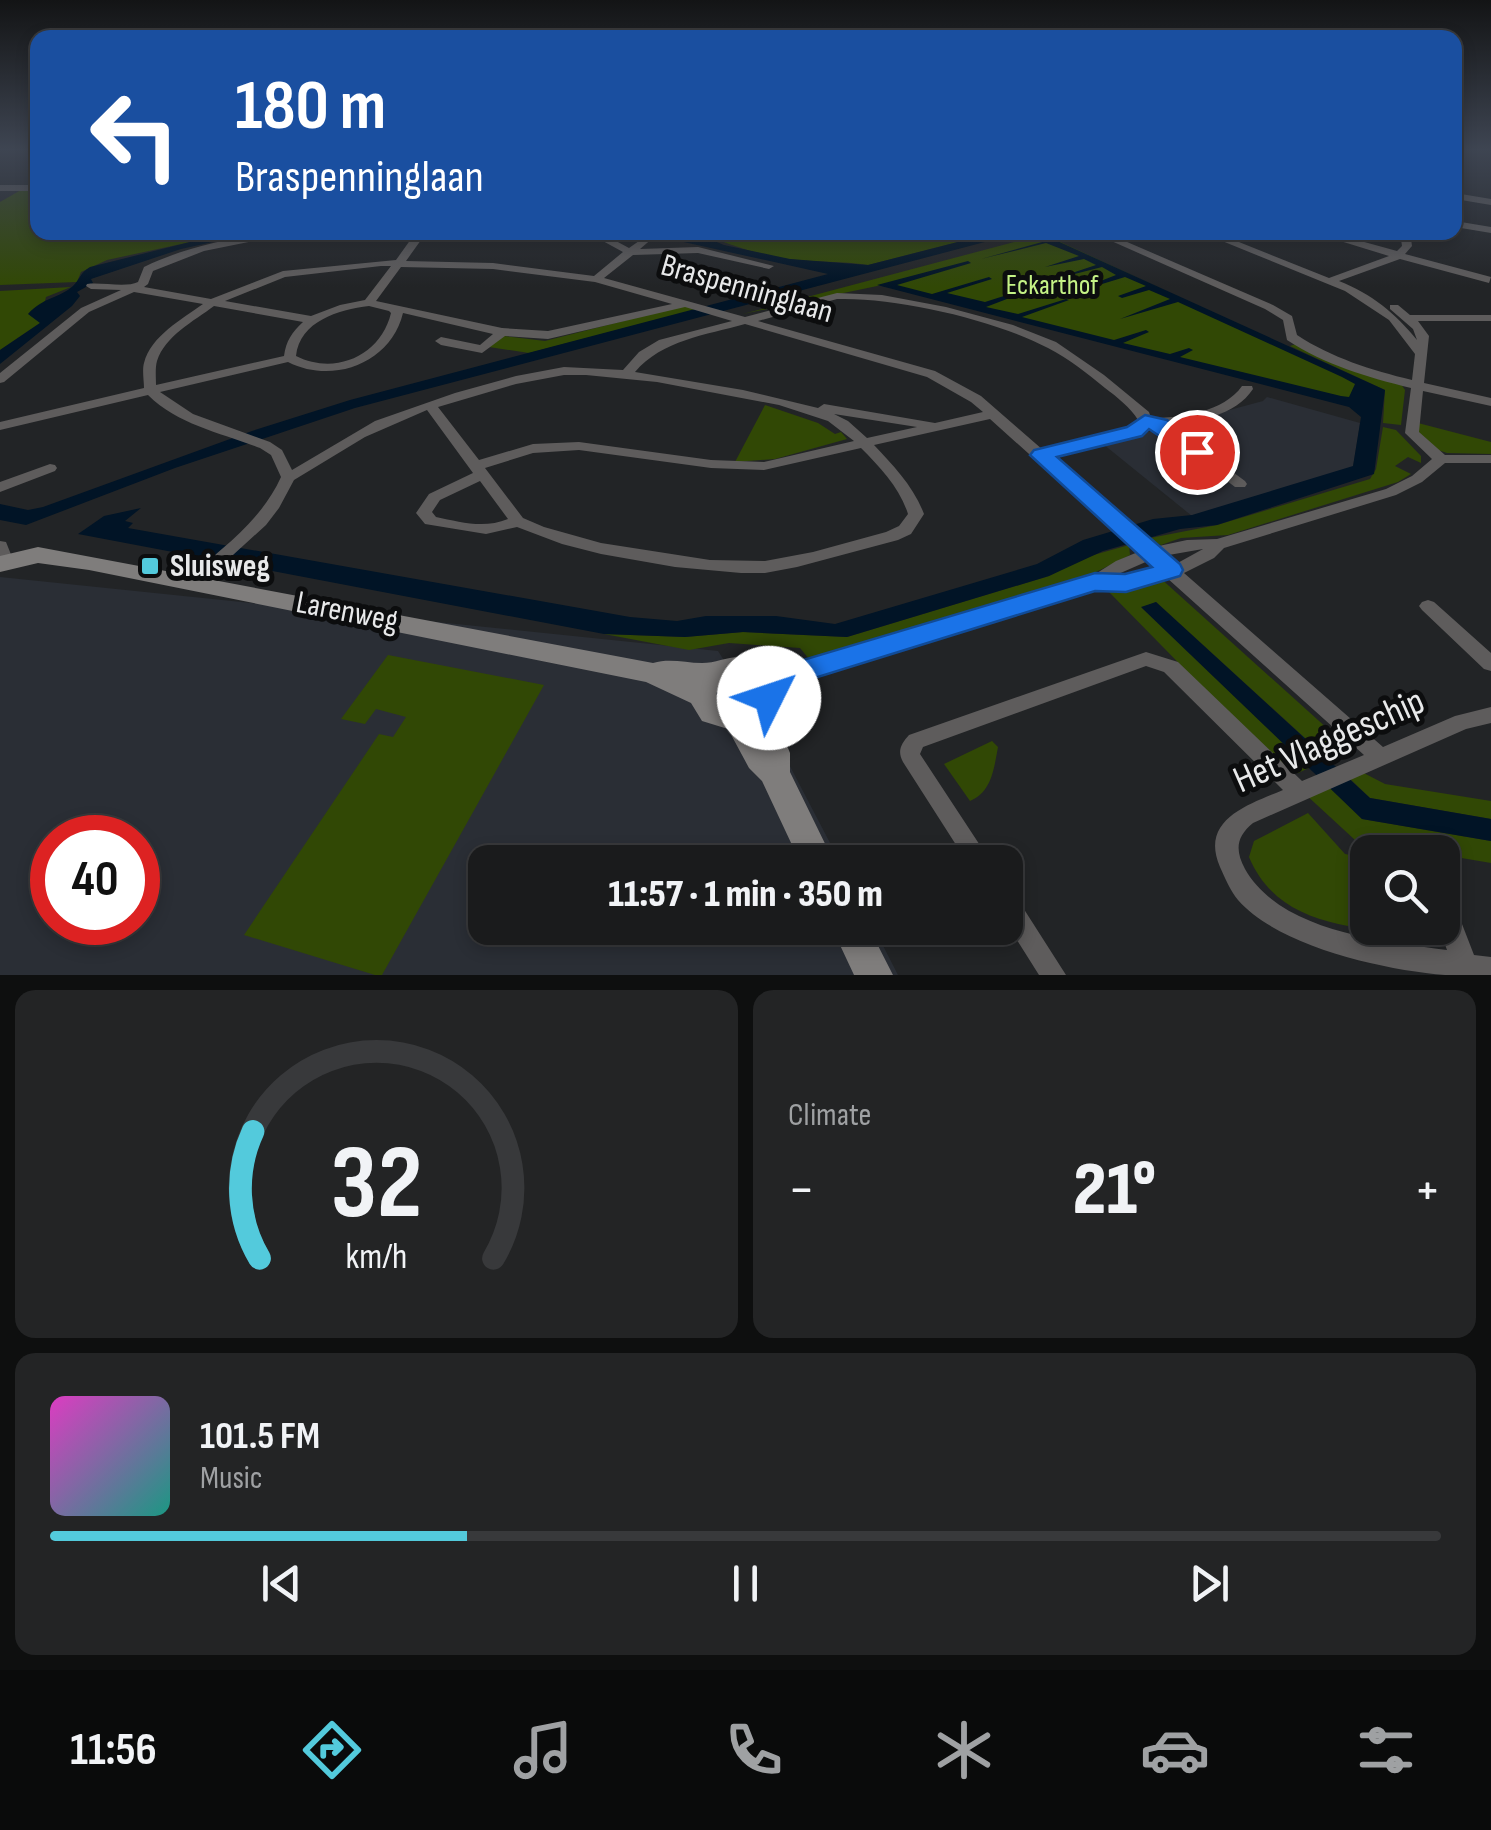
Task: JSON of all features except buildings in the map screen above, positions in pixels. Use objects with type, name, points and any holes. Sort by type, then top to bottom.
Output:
[{"type":"street","points":[[1462,197],[1491,202]]},
{"type":"street","points":[[1462,225],[1491,230]]},
{"type":"street","points":[[0,379],[85,310],[142,284],[148,269],[173,258],[242,240]]},
{"type":"street","points":[[369,302],[415,240]]},
{"type":"street","points":[[608,240],[630,252],[698,250],[769,266]]},
{"type":"street","points":[[596,279],[646,240]]},
{"type":"street","points":[[1114,240],[1269,306],[1288,318],[1291,338],[1296,342],[1375,376],[1491,402]]},
{"type":"street","points":[[1225,240],[1382,301],[1409,318],[1424,336],[1412,433],[1440,460]]},
{"type":"street","points":[[1343,240],[1490,284]]},
{"type":"street","points":[[1330,281],[1398,256],[1406,246],[1404,240]]},
{"type":"street","name":"Braspenninglaan","points":[[150,390],[150,363],[159,347],[181,324],[213,302],[284,274],[344,265],[398,263],[519,268],[596,279],[931,374],[957,387],[1041,455],[1171,570],[1372,760]]},
{"type":"street","points":[[91,286],[134,289],[314,320]]},
{"type":"street","points":[[1349,289],[1393,318],[1420,353]]},
{"type":"street","points":[[626,375],[643,355],[663,344],[848,294],[888,298],[1050,344],[1152,423],[1240,484]]},
{"type":"street","points":[[290,358],[295,338],[314,320],[339,308],[369,302],[502,332],[548,336],[693,304]]},
{"type":"street","points":[[0,426],[290,358],[312,368],[358,360],[392,334],[397,319],[392,308]]},
{"type":"street","points":[[1393,318],[1491,318]]},
{"type":"street","points":[[441,341],[482,348],[502,332]]},
{"type":"street","points":[[288,477],[314,466],[358,435],[430,406],[563,371],[626,375],[812,410],[844,424],[912,500],[915,519],[892,536],[783,564],[745,568],[568,542],[535,532],[517,521],[430,406]]},
{"type":"street","points":[[1041,455],[1237,403],[1246,389]]},
{"type":"street","points":[[150,390],[164,405],[277,452],[288,477],[283,494],[268,514],[200,576]]},
{"type":"street","points":[[812,410],[826,408],[939,427]]},
{"type":"street","points":[[517,521],[504,529],[488,531],[431,521],[424,513],[434,496],[520,451],[573,446],[727,468],[764,466],[992,414]]},
{"type":"street","points":[[809,845],[774,772],[760,759],[754,705],[747,668],[734,667],[706,684],[712,713],[754,705],[1095,582],[1147,550],[1193,543],[1218,544],[1390,492],[1417,479],[1440,460],[1491,460]]},
{"type":"street","points":[[0,487],[50,468]]},
{"type":"street","points":[[1095,582],[1126,583],[1171,570],[1210,557],[1218,544]]},
{"type":"street","name":"Larenweg","points":[[2,558],[48,555],[200,576],[706,684]]},
{"type":"street","points":[[1428,606],[1491,664]]},
{"type":"street","points":[[969,845],[910,756],[916,741],[1146,660],[1156,659],[1171,667],[1306,789]]},
{"type":"street","name":"Het Vlaggeschip","points":[[1491,715],[1462,722],[1245,816],[1230,828],[1225,847],[1230,867],[1249,896],[1275,920],[1309,936],[1466,970],[1491,970]]},
{"type":"street","points":[[1023,928],[1054,975]]},
{"type":"street","points":[[859,945],[874,975]]},
{"type":"street","points":[[1457,945],[1466,970]]},
{"type":"shaded area","points":[[1267,397],[1360,423],[1353,467],[1192,516],[1103,444],[1263,401]]},
{"type":"shaded area","points":[[0,577],[718,651],[781,749],[831,845],[468,845],[468,945],[883,945],[898,975],[0,975]]},
{"type":"green space","points":[[11,196],[30,196],[30,240],[200,240],[107,260],[81,272],[77,282],[0,285],[0,202]]},
{"type":"green space","points":[[718,240],[966,240],[868,265],[798,260]]},
{"type":"green space","name":"Eckarthof","points":[[1022,240],[1056,240],[1379,390],[1374,411],[882,285],[743,314]]},
{"type":"green space","points":[[71,287],[46,297],[40,323],[0,350],[0,291]]},
{"type":"green space","points":[[682,306],[699,309],[529,353],[489,347],[504,336],[545,341]]},
{"type":"green space","points":[[1296,344],[1401,384],[1405,390],[1401,425],[1383,423],[1385,390],[1290,346]]},
{"type":"green space","points":[[765,405],[818,423],[835,434],[841,432],[847,439],[775,459],[735,462]]},
{"type":"green space","points":[[1418,423],[1491,442],[1491,454],[1435,449],[1418,433]]},
{"type":"green space","points":[[1383,427],[1396,430],[1421,456],[1421,463],[1408,457],[1395,466],[1411,474],[1398,482],[1228,535],[1181,538],[1161,545],[1145,539],[1217,525],[1370,479],[1376,469]]},
{"type":"green space","points":[[1129,545],[1130,555],[1086,577],[809,659],[800,648],[729,643],[689,650],[604,634],[685,637],[743,632],[847,637],[1049,576],[1083,558]]},
{"type":"green space","points":[[1158,576],[1339,739],[1344,751],[1328,759],[1156,602],[1142,608],[1309,768],[1298,773],[1284,768],[1267,753],[1108,591]]},
{"type":"green space","points":[[388,655],[544,685],[382,975],[375,975],[244,935],[379,734],[393,737],[406,717],[376,709],[365,724],[341,719]]},
{"type":"green space","points":[[992,741],[998,747],[991,779],[983,792],[970,801],[944,764]]},
{"type":"green space","points":[[1356,769],[1385,784],[1491,801],[1491,819],[1370,798],[1345,774]]},
{"type":"green space","points":[[1325,783],[1362,819],[1456,835],[1350,835],[1304,793]]},
{"type":"green space","points":[[1308,813],[1350,855],[1350,926],[1321,919],[1279,898],[1262,880],[1249,857],[1254,841]]},
{"type":"green space","points":[[1460,836],[1491,841],[1491,863],[1460,858]]},
{"type":"water","points":[[198,240],[222,240],[181,249],[91,279],[93,283],[77,292],[80,296],[72,306],[0,364],[0,350],[40,323],[28,314],[68,290],[90,267]]},
{"type":"water","points":[[675,240],[712,240],[790,259],[868,265],[966,240],[992,240],[355,408],[175,468],[26,525],[0,520],[0,504],[28,510],[43,507],[350,400],[828,274]]},
{"type":"water","points":[[1055,240],[1385,390],[1374,474],[1217,525],[1180,529],[1103,551],[1049,576],[847,637],[743,632],[685,637],[604,634],[78,534],[104,516],[141,508],[125,521],[133,523],[128,528],[630,617],[677,621],[706,616],[776,616],[835,624],[1037,564],[1083,540],[1153,519],[1192,515],[1353,466],[1361,417],[1349,407],[877,285],[968,261],[971,263],[897,285],[932,294],[989,277],[992,279],[947,293],[985,302],[1029,288],[1033,289],[986,307],[1018,314],[1066,299],[1069,300],[1022,317],[1114,340],[1146,330],[1149,332],[1123,343],[1170,354],[1189,348],[1193,350],[1180,357],[1341,396],[1349,397],[1355,384],[1178,302],[1120,319],[1170,299],[1149,290],[1122,298],[1118,296],[1146,286],[1125,277],[1102,284],[1098,282],[1116,275],[1102,267],[1051,280],[1096,265],[1084,259],[1045,267],[1079,256],[1046,243],[981,259]]},
{"type":"water","points":[[1156,602],[1370,798],[1491,819],[1491,841],[1362,819],[1141,607]]},
{"type":"place","name":"Sluisweg","points":[[150,566]]},
{"type":"route","points":[[769,698],[766,682],[1095,582],[1126,583],[1171,570],[1041,455],[1134,432],[1145,422],[1160,425],[1197,452]]}]
